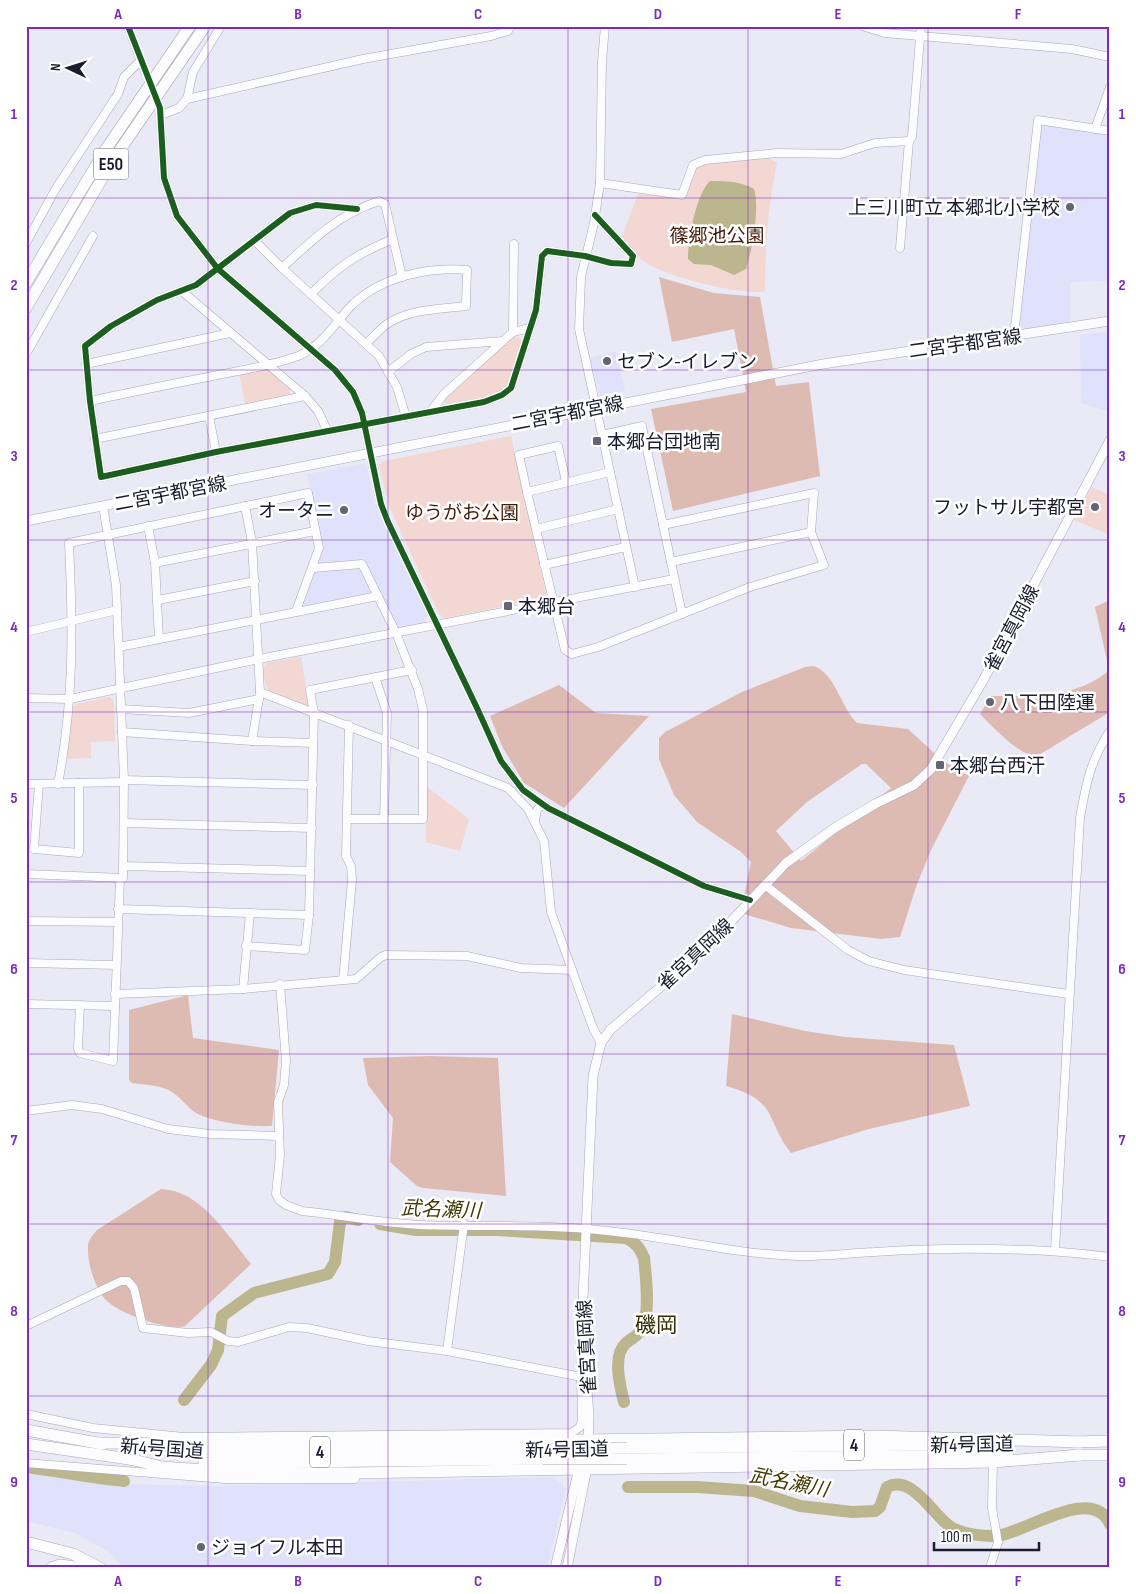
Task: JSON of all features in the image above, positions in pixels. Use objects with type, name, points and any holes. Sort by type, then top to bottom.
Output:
[{"type":"highway","name":"E50","points":[[26,283],[104,152],[190,26]]},
{"type":"highway","name":"E50","points":[[26,308],[113,160],[205,26]]},
{"type":"highway","name":"新4号国道","points":[[26,1430],[96,1443],[174,1451],[225,1453],[627,1453],[1110,1441]]},
{"type":"highway","points":[[96,1443],[297,1443],[875,1436],[1081,1442]]},
{"type":"highway","name":"新4号国道","points":[[26,1444],[130,1460],[246,1464],[543,1454]]},
{"type":"highway","points":[[26,1452],[67,1451]]},
{"type":"highway","name":"新4号国道","points":[[627,1453],[1110,1455]]},
{"type":"highway","points":[[130,1460],[162,1467],[233,1472],[354,1473],[583,1468],[732,1468],[993,1462],[1080,1456]]},
{"type":"highway","points":[[26,1542],[72,1554],[100,1568]]},
{"type":"highway","points":[[51,1568],[60,1565],[84,1568]]},
{"type":"main road","name":"二宮宇都宮線","points":[[26,521],[596,407],[823,364],[1110,321]]},
{"type":"main road","name":"雀宮真岡線","points":[[567,1568],[588,1440],[589,1416],[584,1377],[582,1321],[593,1076],[601,1043],[610,1030],[704,950],[786,863],[875,804],[907,790],[931,769],[984,679],[1110,440]]},
{"type":"main road","name":"雀宮真岡線","points":[[555,1568],[583,1468]]},
{"type":"street","points":[[128,26],[145,72]]},
{"type":"street","points":[[221,26],[193,72],[187,99],[179,108],[160,112],[164,178],[172,206],[184,228],[218,269],[310,348],[346,382],[358,401],[381,504],[388,522],[501,762],[523,790],[542,804],[704,886],[750,900]]},
{"type":"street","points":[[187,99],[363,59],[492,36],[508,31],[511,26]]},
{"type":"street","points":[[605,26],[602,61],[600,184],[581,276],[579,328],[635,587]]},
{"type":"street","points":[[862,26],[885,33],[1072,49],[1110,57]]},
{"type":"street","points":[[900,248],[910,141],[912,138],[921,26]]},
{"type":"street","points":[[26,243],[55,190],[118,94],[124,77],[140,61]]},
{"type":"street","points":[[1095,129],[1110,87]]},
{"type":"street","points":[[1014,336],[1038,120],[1110,130]]},
{"type":"street","points":[[600,184],[682,195],[693,165],[705,160],[777,153],[841,154],[875,143],[910,141]]},
{"type":"street","points":[[282,268],[314,238],[356,209],[379,202],[385,204],[402,277]]},
{"type":"street","points":[[356,209],[316,205],[290,213],[218,269],[184,292],[157,300],[111,326],[85,346],[100,476],[327,430],[364,425],[484,402],[502,395],[511,388],[536,310],[542,256],[547,251],[586,256],[611,263],[631,264],[633,256],[595,215]]},
{"type":"street","points":[[27,350],[93,236]]},
{"type":"street","points":[[311,294],[344,264],[359,254],[393,239]]},
{"type":"street","points":[[254,240],[379,356],[397,387],[406,416]]},
{"type":"street","points":[[513,332],[514,244]]},
{"type":"street","points":[[90,400],[267,365],[300,355],[325,337],[368,292],[402,277],[457,269],[468,270],[466,306],[427,310],[404,316],[386,324],[367,343]]},
{"type":"street","points":[[184,292],[305,396],[318,411],[327,430]]},
{"type":"street","points":[[431,411],[444,394],[513,332],[530,328]]},
{"type":"street","points":[[86,364],[230,333]]},
{"type":"street","points":[[388,372],[411,354],[426,347],[503,341]]},
{"type":"street","points":[[95,439],[305,396]]},
{"type":"street","points":[[208,416],[216,452]]},
{"type":"street","points":[[602,435],[642,426],[682,614]]},
{"type":"street","points":[[566,482],[558,446],[519,455],[565,650],[572,654],[598,647],[750,587],[824,565],[812,532],[814,493],[663,525]]},
{"type":"street","points":[[527,492],[610,472]]},
{"type":"street","points":[[58,784],[68,735],[70,699],[72,620],[69,542],[308,493],[319,548],[296,611]]},
{"type":"street","points":[[80,1006],[78,1049],[80,1053],[113,1061],[118,909],[123,866],[124,781],[117,610],[112,554],[103,506]]},
{"type":"street","points":[[245,506],[252,542],[258,618],[259,695],[252,741]]},
{"type":"street","points":[[536,529],[618,509]]},
{"type":"street","points":[[148,526],[155,563],[159,639]]},
{"type":"street","points":[[155,563],[252,542],[315,531]]},
{"type":"street","points":[[671,562],[812,532]]},
{"type":"street","points":[[544,565],[626,547]]},
{"type":"street","points":[[313,568],[362,564],[412,670],[423,710],[422,819],[347,819]]},
{"type":"street","points":[[26,698],[70,699],[259,659],[553,604],[674,578]]},
{"type":"street","points":[[158,600],[255,581]]},
{"type":"street","points":[[119,647],[258,618],[378,596]]},
{"type":"street","points":[[26,632],[117,610]]},
{"type":"street","points":[[246,946],[305,950],[309,915],[313,785],[314,714],[310,690],[412,670]]},
{"type":"street","points":[[376,677],[387,713],[384,819]]},
{"type":"street","points":[[121,710],[189,713],[259,695],[348,725],[508,788],[535,820],[544,842],[547,855],[551,912],[593,1028],[601,1043]]},
{"type":"street","points":[[343,980],[352,880],[351,866],[346,856],[348,725]]},
{"type":"street","points":[[1055,1250],[1068,994],[1083,799],[1088,774],[1097,751],[1110,731]]},
{"type":"street","points":[[122,732],[252,741],[313,743]]},
{"type":"street","points":[[26,784],[124,781],[313,785]]},
{"type":"street","points":[[39,784],[34,849],[80,853],[79,783]]},
{"type":"street","points":[[535,820],[537,810],[542,804]]},
{"type":"street","points":[[124,823],[312,828]]},
{"type":"street","points":[[123,866],[310,871]]},
{"type":"street","points":[[26,874],[121,879]]},
{"type":"street","points":[[765,885],[848,950],[869,961],[904,970],[1068,994]]},
{"type":"street","points":[[118,909],[309,915]]},
{"type":"street","points":[[243,989],[250,913]]},
{"type":"street","points":[[26,921],[118,922]]},
{"type":"street","points":[[116,994],[243,989],[280,984],[356,979],[381,957],[386,955],[453,955],[521,968],[572,970]]},
{"type":"street","points":[[26,964],[116,965]]},
{"type":"street","points":[[280,984],[286,1061],[284,1085],[278,1102],[280,1155],[276,1194],[279,1200],[286,1205],[302,1210],[418,1225],[464,1224],[587,1229],[790,1256],[816,1257],[872,1252],[996,1248],[1055,1250],[1110,1257]]},
{"type":"street","points":[[26,1004],[115,1006]]},
{"type":"street","points":[[26,1111],[72,1105],[102,1109],[168,1129],[210,1134],[279,1136]]},
{"type":"street","points":[[447,1351],[464,1224]]},
{"type":"street","points":[[26,1326],[121,1281],[128,1281],[134,1288],[143,1328],[188,1333],[211,1332],[228,1341],[238,1342],[288,1327],[307,1328],[368,1341],[447,1351],[584,1377],[582,1421],[580,1428],[571,1433],[184,1437],[93,1428],[27,1417]]},
{"type":"street","points":[[990,1568],[998,1542],[992,1508],[993,1462]]},
{"type":"street","points":[[26,1463],[225,1479],[354,1479]]},
{"type":"shaded area","name":"上三川町立 本郷北小学校","points":[[1042,123],[1110,132],[1110,281],[1070,282],[1070,322],[1018,330]]},
{"type":"shaded area","points":[[710,181],[738,183],[754,189],[756,218],[751,251],[746,269],[734,275],[711,265],[694,264],[688,259],[691,229],[697,206],[705,187]]},
{"type":"shaded area","points":[[659,277],[714,293],[760,297],[776,386],[809,382],[820,476],[673,511],[651,409],[746,392],[734,329],[672,342]]},
{"type":"shaded area","points":[[1110,331],[1110,412],[1081,403],[1080,335]]},
{"type":"shaded area","points":[[615,351],[625,391],[600,396],[590,358]]},
{"type":"shaded area","points":[[363,464],[367,468],[374,501],[384,525],[427,616],[425,624],[396,628],[380,592],[306,607],[302,604],[322,548],[307,474]]},
{"type":"shaded area","points":[[1110,600],[1110,712],[1037,756],[1023,752],[999,733],[980,714],[991,696],[1053,694],[1069,691],[1084,686],[1109,670],[1095,607]]},
{"type":"shaded area","points":[[814,666],[828,676],[851,717],[857,723],[908,729],[943,761],[969,776],[931,850],[916,887],[900,937],[881,939],[791,928],[744,914],[741,910],[751,862],[741,852],[697,822],[674,795],[659,759],[659,738],[665,732],[742,692],[805,667]],"holes":[[[862,764],[866,764],[891,788],[801,861],[776,831],[807,802]]]},
{"type":"shaded area","points":[[559,685],[596,713],[649,716],[564,808],[524,783],[502,746],[490,716]]},
{"type":"shaded area","points":[[188,995],[193,1038],[279,1050],[272,1126],[235,1124],[208,1118],[193,1111],[176,1095],[166,1089],[132,1083],[129,1080],[129,1010]]},
{"type":"shaded area","points":[[732,1014],[805,1031],[845,1037],[954,1045],[970,1106],[869,1129],[791,1153],[763,1105],[755,1098],[726,1086]]},
{"type":"shaded area","points":[[430,1056],[498,1058],[506,1196],[423,1188],[417,1186],[390,1162],[393,1118],[368,1085],[363,1058]]},
{"type":"shaded area","points":[[161,1189],[175,1191],[189,1197],[201,1206],[223,1228],[251,1264],[185,1326],[167,1326],[143,1320],[111,1304],[105,1299],[98,1288],[92,1275],[89,1260],[89,1242],[97,1230]]},
{"type":"shaded area","points":[[26,1472],[124,1484],[208,1486],[554,1477],[566,1488],[547,1568],[125,1568],[108,1551],[75,1533],[26,1521]]},
{"type":"green space","name":"篠郷池公園","points":[[767,157],[777,163],[768,227],[765,292],[721,288],[657,269],[646,263],[636,254],[622,237],[638,194],[685,198],[696,167],[707,163]]},
{"type":"green space","points":[[516,335],[522,340],[513,373],[503,391],[485,399],[446,405],[444,400]]},
{"type":"green space","points":[[262,368],[268,370],[290,389],[289,395],[245,404],[239,373]]},
{"type":"green space","name":"ゆうがお公園","points":[[511,436],[546,594],[542,599],[445,618],[439,614],[389,506],[379,465],[384,461]]},
{"type":"green space","name":"フットサル宇都宮","points":[[1092,487],[1110,495],[1110,535],[1074,520]]},
{"type":"green space","points":[[301,657],[309,705],[306,707],[274,695],[266,686],[264,678],[263,667],[267,663]]},
{"type":"green space","points":[[109,697],[114,700],[115,741],[91,742],[91,758],[66,759],[73,707],[77,704]]},
{"type":"green space","points":[[426,786],[469,819],[460,851],[426,842]]},
{"type":"waterway","name":"武名瀬川","points":[[184,1400],[211,1365],[218,1350],[222,1316],[254,1293],[328,1274],[335,1262],[340,1222],[346,1217],[358,1220]]},
{"type":"waterway","name":"武名瀬川","points":[[380,1224],[416,1230],[496,1230],[626,1238],[632,1242],[644,1258],[647,1303],[642,1330],[626,1343],[619,1355],[618,1371],[624,1402]]},
{"type":"waterway","name":"武名瀬川","points":[[26,1467],[124,1481]]},
{"type":"waterway","name":"武名瀬川","points":[[628,1487],[697,1487],[754,1491],[800,1506],[852,1512],[875,1511],[880,1507],[887,1487],[896,1485],[905,1486],[914,1491],[944,1522],[961,1532],[984,1536],[1007,1534],[1056,1514],[1088,1508],[1101,1513],[1110,1524]]},
{"type":"cycle path","points":[[128,26],[160,108],[164,178],[177,216],[218,269],[335,370],[353,392],[362,413],[381,504],[388,522],[501,761],[523,790],[548,808],[704,886],[750,900]]},
{"type":"cycle path","points":[[357,209],[316,205],[290,213],[196,285],[157,300],[111,326],[85,346],[90,401],[101,477],[216,452],[484,402],[502,395],[511,388],[536,310],[542,256],[547,251],[585,256],[611,263],[631,264],[633,256],[595,215]]},
{"type":"place","name":"上三川町立 本郷北小学校","points":[[1070,207]]},
{"type":"place","name":"セブン-イレブン","points":[[607,361]]},
{"type":"place","name":"本郷台団地南","points":[[597,441]]},
{"type":"place","name":"フットサル宇都宮","points":[[1095,507]]},
{"type":"place","name":"オータニ","points":[[344,510]]},
{"type":"place","name":"本郷台","points":[[508,606]]},
{"type":"place","name":"八下田陸運","points":[[990,702]]},
{"type":"place","name":"本郷台西汗","points":[[940,765]]},
{"type":"place","name":"ジョイフル本田","points":[[201,1547]]},
{"type":"district","name":"磯岡","points":[[656,1325]]}]
